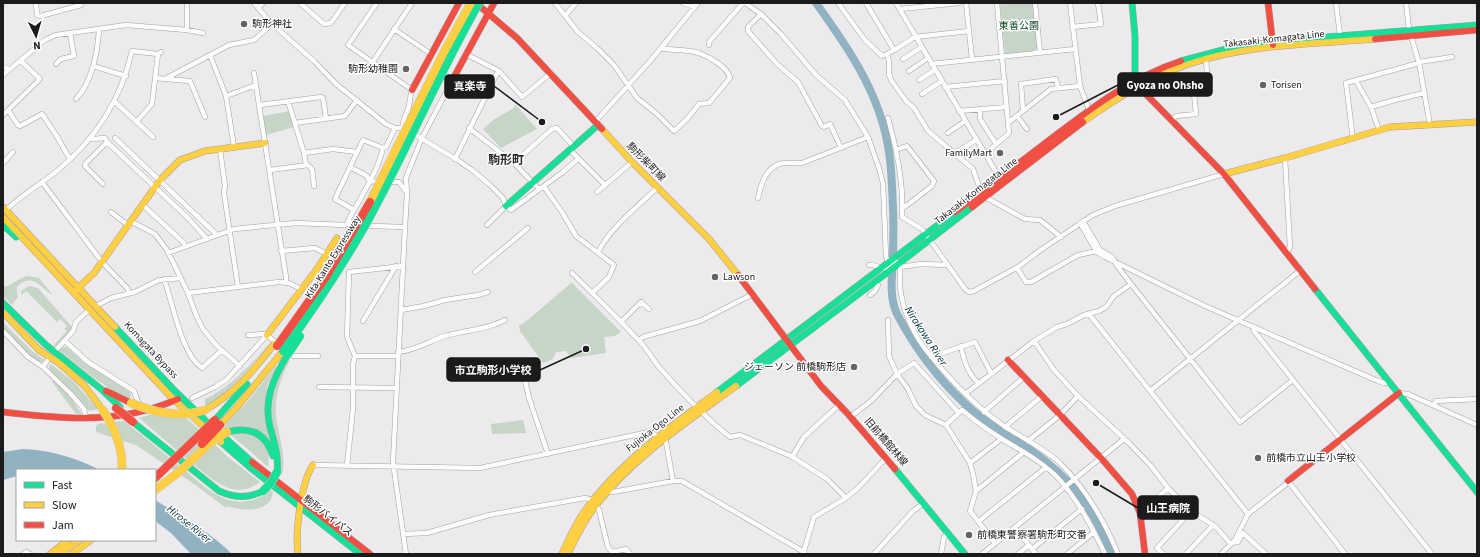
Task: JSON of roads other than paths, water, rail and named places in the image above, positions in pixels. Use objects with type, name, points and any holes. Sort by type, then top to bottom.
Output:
[{"type":"main road","points":[[412,90],[459,3]]},
{"type":"main road","name":"Kita-Kanto Expressway","points":[[280,349],[306,305],[339,256],[365,210],[441,57],[471,3]]},
{"type":"main road","name":"駒形柴町線","points":[[476,3],[517,38],[632,162],[709,239],[788,342]]},
{"type":"main road","name":"Kita-Kanto Expressway","points":[[156,477],[237,407],[280,349],[332,285],[376,206],[444,67],[480,3]]},
{"type":"main road","points":[[454,77],[494,3]]},
{"type":"main road","points":[[1132,3],[1137,83],[1224,174],[1477,492]]},
{"type":"main road","points":[[1268,3],[1273,44]]},
{"type":"main road","name":"Takasaki-Komagata Line","points":[[788,342],[893,265],[1089,110],[1169,65],[1205,56],[1220,49],[1477,25]]},
{"type":"main road","name":"Takasaki-Komagata Line","points":[[1273,44],[1340,35],[1477,30]]},
{"type":"main road","name":"Takasaki-Komagata Line","points":[[1001,180],[1137,83]]},
{"type":"main road","points":[[1224,174],[1353,139],[1390,127],[1477,122]]},
{"type":"main road","points":[[506,206],[572,148],[596,124]]},
{"type":"main road","points":[[76,290],[94,273],[131,224],[158,184],[180,160],[205,150],[265,142]]},
{"type":"main road","name":"Komagata Bypass","points":[[4,211],[34,250],[76,290]]},
{"type":"main road","name":"Komagata Bypass","points":[[4,211],[178,399]]},
{"type":"main road","points":[[3,225],[34,250]]},
{"type":"main road","points":[[267,335],[302,289],[337,238]]},
{"type":"main road","name":"Takasaki-Komagata Line","points":[[788,342],[875,281],[893,265]]},
{"type":"main road","points":[[3,303],[46,345],[101,390],[118,408]]},
{"type":"main road","points":[[3,312],[39,350],[59,363],[84,385],[118,408],[223,489],[235,493],[246,493],[262,489],[275,470],[278,458],[268,420],[267,398],[275,375],[280,349]]},
{"type":"main road","name":"旧前橋館林線","points":[[788,342],[817,381],[850,416],[886,458],[965,554]]},
{"type":"main road","name":"Fujioka-Ogo Line","points":[[568,554],[594,502],[606,483],[621,468],[788,342]]},
{"type":"main road","points":[[101,390],[155,412],[175,416],[194,414],[221,401],[251,372],[280,349]]},
{"type":"main road","points":[[1008,360],[1101,458],[1132,494],[1140,513],[1145,554]]},
{"type":"main road","points":[[84,385],[113,426],[120,442],[122,469]]},
{"type":"main road","points":[[1288,481],[1399,394]]},
{"type":"main road","points":[[3,412],[51,418],[86,419],[117,416],[178,399]]},
{"type":"main road","name":"駒形バイパス","points":[[178,399],[219,441],[361,551],[371,554]]},
{"type":"main road","name":"Kita-Kanto Expressway","points":[[156,488],[217,423]]},
{"type":"main road","points":[[156,488],[179,472],[211,442],[228,432],[238,429],[253,431],[263,437],[272,450],[275,470]]},
{"type":"main road","name":"Fujioka-Ogo Line","points":[[562,554],[578,522],[594,502],[661,438]]},
{"type":"main road","points":[[298,554],[297,534],[302,504],[310,468],[313,465]]},
{"type":"main road","points":[[50,554],[67,541]]},
{"type":"main road","points":[[59,554],[77,541]]},
{"type":"main road","points":[[72,554],[90,541]]},
{"type":"street","points":[[36,3],[37,15],[41,16],[81,5],[82,3]]},
{"type":"street","points":[[187,3],[187,30]]},
{"type":"street","points":[[254,3],[272,24],[314,61],[336,84],[386,124],[395,128],[403,127],[455,159],[489,184],[503,198],[506,206],[511,210],[542,188],[578,159]]},
{"type":"street","points":[[258,8],[263,3]]},
{"type":"street","points":[[300,3],[324,24],[331,23],[345,3]]},
{"type":"street","points":[[378,3],[348,45],[412,90],[408,108],[403,117],[403,127]]},
{"type":"street","points":[[372,63],[412,3]]},
{"type":"street","points":[[555,3],[578,32],[605,56],[629,85],[637,98],[657,114],[674,131],[699,104],[709,103],[729,80],[729,74],[724,68],[698,53],[661,48]]},
{"type":"street","points":[[564,16],[576,3]]},
{"type":"street","points":[[683,3],[697,5]]},
{"type":"street","points":[[708,45],[744,3],[761,14],[787,40],[816,75],[845,100],[868,137],[879,168],[883,184],[886,256],[893,265],[909,321],[914,331],[931,357],[964,394],[984,412],[1058,462],[1089,497],[1102,518],[1118,554]]},
{"type":"street","points":[[838,3],[865,40],[882,56],[915,37],[969,31]]},
{"type":"street","points":[[866,3],[894,50]]},
{"type":"street","points":[[896,3],[1001,180]]},
{"type":"street","points":[[900,9],[959,3]]},
{"type":"street","points":[[966,3],[972,59]]},
{"type":"street","points":[[985,154],[1010,133],[1003,55],[996,3]]},
{"type":"street","points":[[1035,3],[1040,52]]},
{"type":"street","points":[[1070,3],[1074,49],[1080,86],[1089,110]]},
{"type":"street","points":[[1072,27],[1101,24],[1098,3]]},
{"type":"street","points":[[1336,3],[1340,35]]},
{"type":"street","points":[[1406,3],[1410,32],[1419,63],[1430,125]]},
{"type":"street","points":[[596,124],[697,5]]},
{"type":"street","points":[[761,14],[748,27],[748,31],[777,64],[798,82],[822,126],[824,127],[830,124],[841,148]]},
{"type":"street","points":[[165,79],[229,45],[254,40],[272,24]]},
{"type":"street","points":[[3,75],[45,40],[53,36],[98,28],[126,25],[187,30],[203,33]]},
{"type":"street","points":[[76,99],[82,91],[93,66],[98,43],[98,28]]},
{"type":"street","points":[[394,29],[431,54]]},
{"type":"street","points":[[56,64],[61,59],[74,56],[70,33]]},
{"type":"street","points":[[903,59],[922,48]]},
{"type":"street","points":[[932,64],[1003,55],[1074,49]]},
{"type":"street","points":[[4,211],[15,201],[56,172],[90,138],[102,123],[115,102],[126,76],[132,51],[160,53],[152,104],[137,121]]},
{"type":"street","points":[[466,54],[500,71],[522,97],[551,73]]},
{"type":"street","points":[[887,54],[891,80],[906,101],[914,108],[928,131],[973,169],[983,194],[1025,219],[1040,220],[1061,236]]},
{"type":"street","points":[[210,55],[226,96],[234,147]]},
{"type":"street","points":[[1172,120],[1176,116],[1196,114],[1194,94],[1208,91],[1205,56]]},
{"type":"street","points":[[1353,139],[1346,83],[1356,82],[1419,63],[1452,57]]},
{"type":"street","points":[[909,71],[928,58]]},
{"type":"street","points":[[3,115],[40,79],[20,60]]},
{"type":"street","points":[[93,66],[126,76]]},
{"type":"street","points":[[3,67],[9,69]]},
{"type":"street","points":[[919,80],[935,70]]},
{"type":"street","points":[[455,159],[496,75],[500,71]]},
{"type":"street","points":[[254,73],[286,282]]},
{"type":"street","points":[[406,554],[393,466],[396,388],[406,227],[406,179],[422,138],[454,77],[487,93]]},
{"type":"street","points":[[155,78],[190,81],[205,117]]},
{"type":"street","points":[[1023,110],[1021,84],[1056,79],[1058,88]]},
{"type":"street","points":[[922,94],[942,81]]},
{"type":"street","points":[[945,87],[1005,81]]},
{"type":"street","points":[[1356,82],[1371,107],[1379,130]]},
{"type":"street","points":[[226,96],[256,85]]},
{"type":"street","points":[[1009,122],[1051,89],[1080,86]]},
{"type":"street","points":[[1371,107],[1424,93]]},
{"type":"street","points":[[260,105],[321,97],[323,98],[326,118]]},
{"type":"street","points":[[295,123],[345,116],[356,100]]},
{"type":"street","points":[[288,101],[304,153],[306,165]]},
{"type":"street","points":[[115,102],[153,137]]},
{"type":"street","points":[[959,111],[1007,107]]},
{"type":"street","points":[[980,109],[980,119],[996,144]]},
{"type":"street","points":[[8,110],[20,126],[42,114],[70,159]]},
{"type":"street","points":[[1017,116],[1027,129]]},
{"type":"street","points":[[888,118],[896,150],[900,177],[903,207],[902,217],[920,227],[967,292],[972,292],[1016,268],[1081,222],[1115,206],[1224,174]]},
{"type":"street","points":[[948,133],[965,121]]},
{"type":"street","points":[[350,224],[348,221],[381,156],[383,148],[386,147],[395,128]]},
{"type":"street","points":[[469,128],[514,162],[538,188],[545,188],[576,236],[614,265],[609,277],[592,293]]},
{"type":"street","points":[[514,162],[552,129],[556,128],[572,148],[578,159],[605,185]]},
{"type":"street","points":[[758,198],[765,175],[778,165],[785,163],[802,163],[868,137]]},
{"type":"street","points":[[90,138],[105,138],[107,142],[193,211],[215,232],[216,235]]},
{"type":"street","points":[[115,138],[207,239]]},
{"type":"street","points":[[354,210],[335,200],[357,152],[363,140],[383,148]]},
{"type":"street","points":[[955,153],[976,140]]},
{"type":"street","points":[[103,184],[85,164],[107,142]]},
{"type":"street","points":[[896,150],[907,146],[934,181],[932,186],[903,207]]},
{"type":"street","points":[[220,149],[225,186],[224,193],[238,287]]},
{"type":"street","points":[[304,153],[333,149],[357,152]]},
{"type":"street","points":[[3,163],[13,152]]},
{"type":"street","points":[[1285,158],[1290,247],[1287,252]]},
{"type":"street","points":[[597,192],[632,162]]},
{"type":"street","points":[[270,170],[306,165],[311,168],[314,186]]},
{"type":"street","points":[[350,167],[366,176],[369,181]]},
{"type":"street","points":[[369,181],[399,182],[407,193]]},
{"type":"street","points":[[42,182],[102,262],[128,289],[129,293]]},
{"type":"street","points":[[598,252],[604,240],[613,229],[657,188]]},
{"type":"street","points":[[143,205],[186,246]]},
{"type":"street","points":[[487,225],[506,206]]},
{"type":"street","points":[[111,212],[131,224],[152,231],[168,253],[181,278],[200,324],[213,341],[240,366]]},
{"type":"street","points":[[168,253],[229,230],[278,224],[296,223],[345,225],[353,222],[372,226],[406,227]]},
{"type":"street","points":[[1081,222],[1097,251],[1105,257],[1206,306],[1378,381],[1384,383],[1390,382]]},
{"type":"street","points":[[1081,222],[1100,250],[1112,257],[1131,284],[1240,422],[1293,380]]},
{"type":"street","points":[[475,272],[528,228]]},
{"type":"street","points":[[282,251],[315,248],[326,254]]},
{"type":"street","points":[[1016,268],[1026,282],[1031,282],[1078,255],[1097,251]]},
{"type":"street","points":[[869,265],[948,265]]},
{"type":"street","points":[[363,321],[396,266]]},
{"type":"street","points":[[347,465],[353,409],[352,387],[353,364],[355,356],[347,336],[349,272],[403,266]]},
{"type":"street","points":[[1150,391],[1301,270]]},
{"type":"street","points":[[572,274],[639,340],[659,368],[699,409],[730,437],[740,435],[792,457],[827,479],[846,498]]},
{"type":"street","points":[[57,349],[73,331],[76,322],[93,308],[111,298],[144,288],[159,280],[181,278]]},
{"type":"street","points":[[164,279],[176,320],[194,361],[202,368],[222,350]]},
{"type":"street","points":[[870,295],[875,291],[878,285],[875,281]]},
{"type":"street","points":[[188,293],[276,282],[286,282],[302,289]]},
{"type":"street","points":[[964,394],[1034,341],[1057,327],[1106,307],[1114,296],[1131,284]]},
{"type":"street","points":[[401,310],[488,292]]},
{"type":"street","points":[[639,340],[644,337],[700,321],[753,295]]},
{"type":"street","points":[[621,322],[641,302],[649,309]]},
{"type":"street","points":[[1089,314],[1248,514]]},
{"type":"street","points":[[355,356],[398,354],[446,336],[473,331],[505,320]]},
{"type":"street","points":[[888,320],[889,356],[916,406],[925,415],[946,425],[970,463],[976,491],[970,511],[995,543]]},
{"type":"street","points":[[1252,326],[1254,331],[1432,554]]},
{"type":"street","points":[[3,331],[28,357],[43,367],[66,388],[81,405],[85,412],[86,419]]},
{"type":"street","points":[[248,335],[261,333],[267,335],[292,356],[318,356]]},
{"type":"street","points":[[192,398],[226,380],[267,335]]},
{"type":"street","points":[[65,341],[88,362],[134,391],[142,410]]},
{"type":"street","points":[[1034,341],[1054,370],[1078,396],[1151,466],[1168,488],[1191,511],[1212,525],[1230,544]]},
{"type":"street","points":[[931,357],[975,342],[991,373]]},
{"type":"street","points":[[961,346],[964,362],[969,372],[978,383]]},
{"type":"street","points":[[43,367],[47,361]]},
{"type":"street","points":[[850,416],[871,401],[898,374],[914,363],[959,413]]},
{"type":"street","points":[[522,367],[528,398],[548,454]]},
{"type":"street","points":[[984,412],[1024,377]]},
{"type":"street","points":[[319,386],[396,388]]},
{"type":"street","points":[[1399,394],[1408,394],[1477,425]]},
{"type":"street","points":[[1005,427],[1042,396]]},
{"type":"street","points":[[1028,441],[1060,415],[1078,396]]},
{"type":"street","points":[[1434,405],[1436,401],[1477,399]]},
{"type":"street","points":[[792,457],[804,437],[839,405]]},
{"type":"street","points":[[946,425],[962,410],[985,428],[1024,452],[1045,468],[1066,487],[1082,509],[1105,554]]},
{"type":"street","points":[[313,465],[480,468],[653,433],[661,438],[667,445],[673,481]]},
{"type":"street","points":[[970,463],[1001,439]]},
{"type":"street","points":[[982,554],[1124,439]]},
{"type":"street","points":[[976,491],[1024,452]]},
{"type":"street","points":[[607,490],[612,492],[673,481],[682,481],[803,553],[814,517],[846,498],[859,487],[886,458]]},
{"type":"street","points":[[979,521],[1045,468]]},
{"type":"street","points":[[1221,554],[1235,540],[1248,514],[1286,485],[1288,481],[1345,554]]},
{"type":"street","points":[[1140,513],[1168,488]]},
{"type":"street","points":[[404,534],[427,533],[489,515],[585,498],[594,502],[599,510],[608,547],[612,552],[626,549],[630,554]]},
{"type":"street","points":[[874,554],[913,511],[924,503]]},
{"type":"street","points":[[1018,554],[1031,547],[1082,509]]},
{"type":"street","points":[[1164,554],[1156,548],[1191,511]]},
{"type":"street","points":[[1186,554],[1212,525]]},
{"type":"street","points":[[1015,528],[1036,554]]},
{"type":"street","points":[[1067,554],[1094,532]]},
{"type":"street","points":[[941,554],[944,537],[948,533]]},
{"type":"street","points":[[1230,544],[1238,542],[1243,533],[1266,554]]},
{"type":"street","points":[[1256,554],[1260,550]]},
{"type":"street","points":[[22,554],[26,552],[30,554]]},
{"type":"water","points":[[23,449],[43,451],[63,455],[98,469],[16,469],[16,476],[3,480],[3,452]]},
{"type":"water","name":"Hirose River","points":[[156,501],[205,531],[232,554],[191,554],[171,533],[156,522]]},
{"type":"waterway","name":"Nirakawa River","points":[[816,3],[860,70],[884,126],[891,170],[893,221],[892,287],[894,307],[897,314],[926,360],[962,401],[986,421],[1044,460],[1069,483],[1088,508],[1104,537],[1111,554]]},
{"type":"place","name":"駒形神社","points":[[244,24]]},
{"type":"place","name":"駒形幼稚園","points":[[406,69]]},
{"type":"place","name":"Torisen","points":[[1263,85]]},
{"type":"place","name":"Gyoza no Ohsho","points":[[1056,117]]},
{"type":"place","name":"真楽寺","points":[[542,122]]},
{"type":"place","name":"FamilyMart","points":[[1000,153]]},
{"type":"place","name":"Lawson","points":[[715,277]]},
{"type":"place","name":"市立駒形小学校","points":[[586,349]]},
{"type":"place","name":"ジェーソン 前橋駒形店","points":[[854,367]]},
{"type":"place","name":"前橋市立山王小学校","points":[[1258,458]]},
{"type":"place","name":"山王病院","points":[[1096,483]]},
{"type":"place","name":"前橋東警察署駒形町交番","points":[[969,535]]},
{"type":"district","name":"駒形町","points":[[506,160]]},
{"type":"park label","name":"東善公園","points":[[1019,26]]}]
